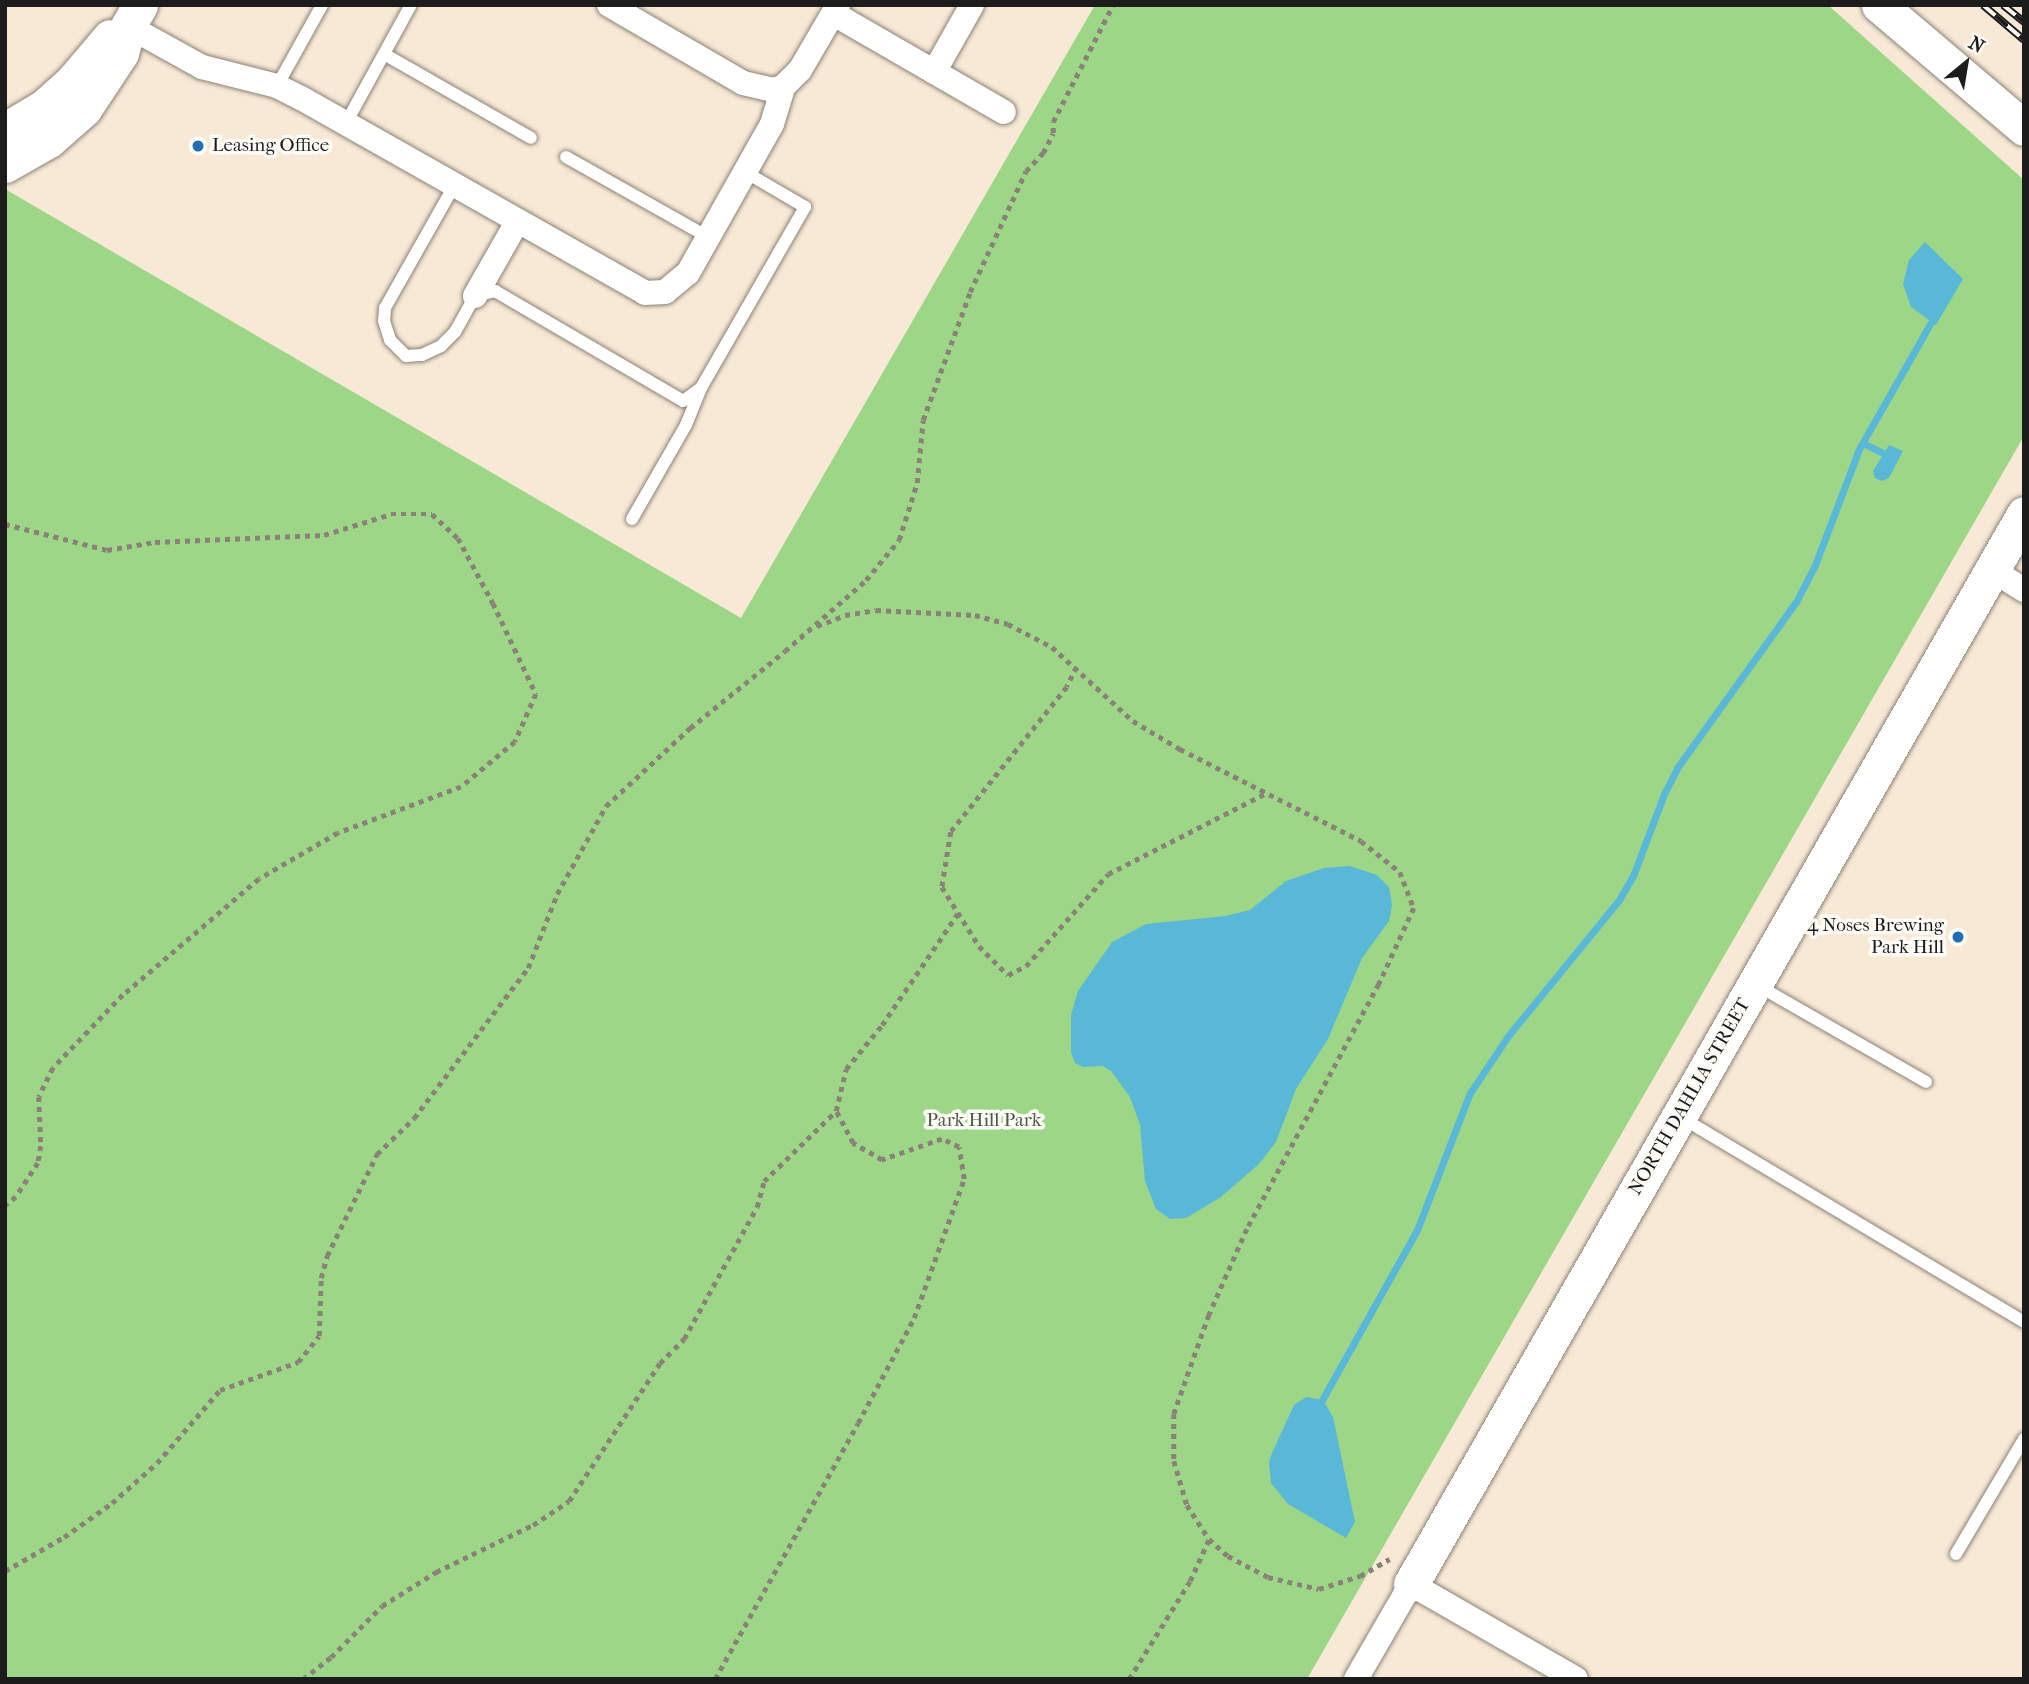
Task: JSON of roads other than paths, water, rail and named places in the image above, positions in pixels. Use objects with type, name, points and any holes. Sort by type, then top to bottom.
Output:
[{"type":"street","points":[[609,5],[743,83],[764,90],[783,87]]},
{"type":"street","points":[[934,72],[972,5]]},
{"type":"street","points":[[1879,5],[2024,128]]},
{"type":"street","points":[[134,16],[202,66],[277,86],[645,293],[655,294],[675,286],[688,273],[778,110],[783,87],[800,70],[836,9],[934,72],[1004,112]]},
{"type":"street","points":[[5,130],[44,107],[83,71],[109,38],[134,16]]},
{"type":"street","points":[[5,165],[49,140],[85,109],[121,53],[134,16]]},
{"type":"street","points":[[475,296],[517,222]]},
{"type":"street","name":"NORTH DAHLIA STREET","points":[[1356,1679],[1400,1571],[1679,1116],[2024,514]]},
{"type":"street","points":[[1992,570],[2024,590]]},
{"type":"street","points":[[1400,1571],[1576,1679]]},
{"type":"lane","points":[[277,86],[322,5]]},
{"type":"lane","points":[[346,123],[411,5]]},
{"type":"lane","points":[[384,54],[531,138]]},
{"type":"lane","points":[[566,157],[708,237]]},
{"type":"lane","points":[[632,519],[686,425],[701,388],[805,207],[745,172]]},
{"type":"lane","points":[[454,186],[385,308],[384,321],[390,340],[406,356],[422,355],[441,346],[455,332],[475,296],[495,291],[683,401],[701,388]]},
{"type":"lane","points":[[1755,984],[1926,1082]]},
{"type":"lane","points":[[1679,1116],[2024,1322]]},
{"type":"lane","points":[[1956,1554],[2024,1439]]},
{"type":"water","points":[[1925,242],[1963,279],[1936,325],[1911,307],[1903,284],[1909,260]]},
{"type":"water","points":[[1889,445],[1903,451],[1889,478],[1882,481],[1875,478],[1873,471]]},
{"type":"water","points":[[1350,866],[1377,875],[1389,887],[1392,905],[1389,921],[1362,958],[1328,1039],[1296,1089],[1276,1142],[1259,1164],[1221,1197],[1186,1218],[1170,1219],[1156,1209],[1145,1181],[1140,1125],[1130,1097],[1111,1071],[1103,1066],[1083,1067],[1075,1063],[1071,1052],[1071,1015],[1078,991],[1112,942],[1146,924],[1226,916],[1250,910],[1286,881],[1324,868]]},
{"type":"water","points":[[1306,1397],[1323,1400],[1333,1417],[1355,1522],[1346,1538],[1288,1504],[1271,1483],[1269,1462],[1272,1453],[1294,1405]]},
{"type":"waterway","points":[[1322,1400],[1417,1230],[1470,1093],[1508,1036],[1619,900],[1633,876],[1664,794],[1677,768],[1796,602],[1815,565],[1859,449],[1931,322]]},
{"type":"waterway","points":[[1863,443],[1883,453]]},
{"type":"railway","points":[[1983,5],[2024,40]]},
{"type":"railway","points":[[2003,5],[2024,22]]},
{"type":"place","name":"Leasing Office","points":[[198,146]]},
{"type":"place","name":"4 Noses Brewing Park Hill","points":[[1958,937]]},
{"type":"park label","name":"Park Hill Park","points":[[984,1121]]}]
